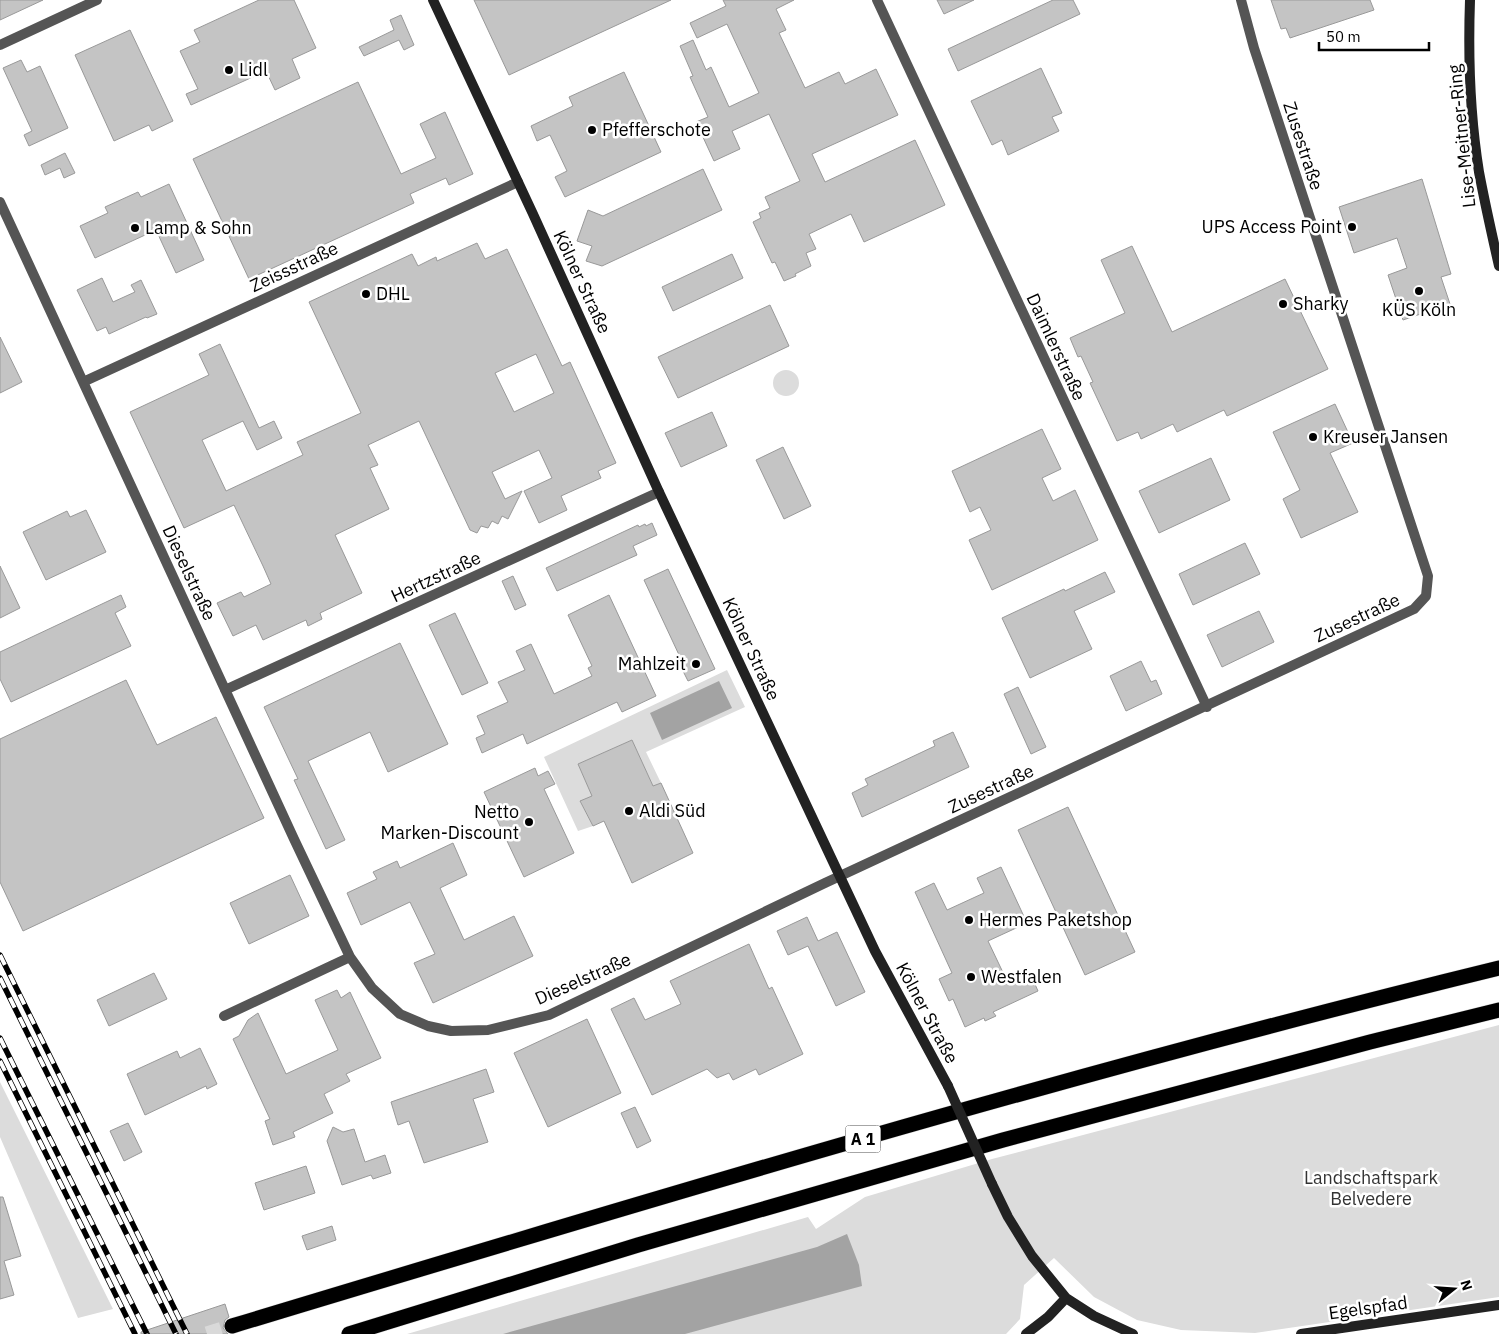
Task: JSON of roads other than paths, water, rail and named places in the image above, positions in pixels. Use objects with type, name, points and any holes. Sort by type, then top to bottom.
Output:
[{"type":"highway","name":"A 1","points":[[232,1326],[629,1206],[992,1102],[1364,1001],[1499,968]]},
{"type":"highway","name":"A 1","points":[[349,1334],[638,1245],[1003,1140],[1361,1044],[1499,1010]]},
{"type":"street","points":[[0,44],[97,0]]},
{"type":"street","name":"Kölner Straße","points":[[433,0],[659,492],[875,951],[948,1086],[1008,1216],[1032,1256],[1066,1298]]},
{"type":"street","name":"Daimlerstraße","points":[[877,0],[1207,707]]},
{"type":"street","name":"Zusestraße","points":[[840,877],[1414,610],[1426,596],[1428,576],[1254,48],[1241,0]]},
{"type":"street","name":"Lise-Meitner-Ring","points":[[1470,0],[1469,36],[1472,112],[1479,171],[1499,266]]},
{"type":"street","name":"Zeissstraße","points":[[83,382],[518,182]]},
{"type":"street","name":"Dieselstraße","points":[[0,202],[350,957],[372,988],[400,1014],[428,1026],[451,1031],[488,1030],[549,1016],[840,877]]},
{"type":"street","name":"Hertzstraße","points":[[225,690],[659,492]]},
{"type":"street","points":[[224,1016],[350,957]]},
{"type":"street","points":[[1026,1334],[1048,1317],[1066,1298],[1094,1316],[1133,1334]]},
{"type":"street","name":"Egelspfad","points":[[1301,1334],[1499,1305]]},
{"type":"tunnel","points":[[207,1334],[232,1326]]},
{"type":"railway","points":[[0,955],[187,1334]]},
{"type":"railway","points":[[0,978],[176,1334]]},
{"type":"railway","points":[[0,1038],[147,1334]]},
{"type":"railway","points":[[0,1061],[135,1334]]},
{"type":"place","name":"Lidl","points":[[229,70]]},
{"type":"place","name":"Pfefferschote","points":[[592,130]]},
{"type":"place","name":"UPS Access Point","points":[[1352,227]]},
{"type":"place","name":"Lamp & Sohn","points":[[135,228]]},
{"type":"place","name":"KÜS Köln","points":[[1419,291]]},
{"type":"place","name":"DHL","points":[[366,294]]},
{"type":"place","name":"Sharky","points":[[1283,304]]},
{"type":"place","name":"Kreuser Jansen","points":[[1313,437]]},
{"type":"place","name":"Mahlzeit","points":[[696,664]]},
{"type":"place","name":"Aldi Süd","points":[[629,811]]},
{"type":"place","name":"Netto Marken-Discount","points":[[529,822]]},
{"type":"place","name":"Hermes Paketshop","points":[[969,920]]},
{"type":"place","name":"Westfalen","points":[[971,977]]},
{"type":"park label","name":"Landschaftspark Belvedere","points":[[1371,1188]]}]
